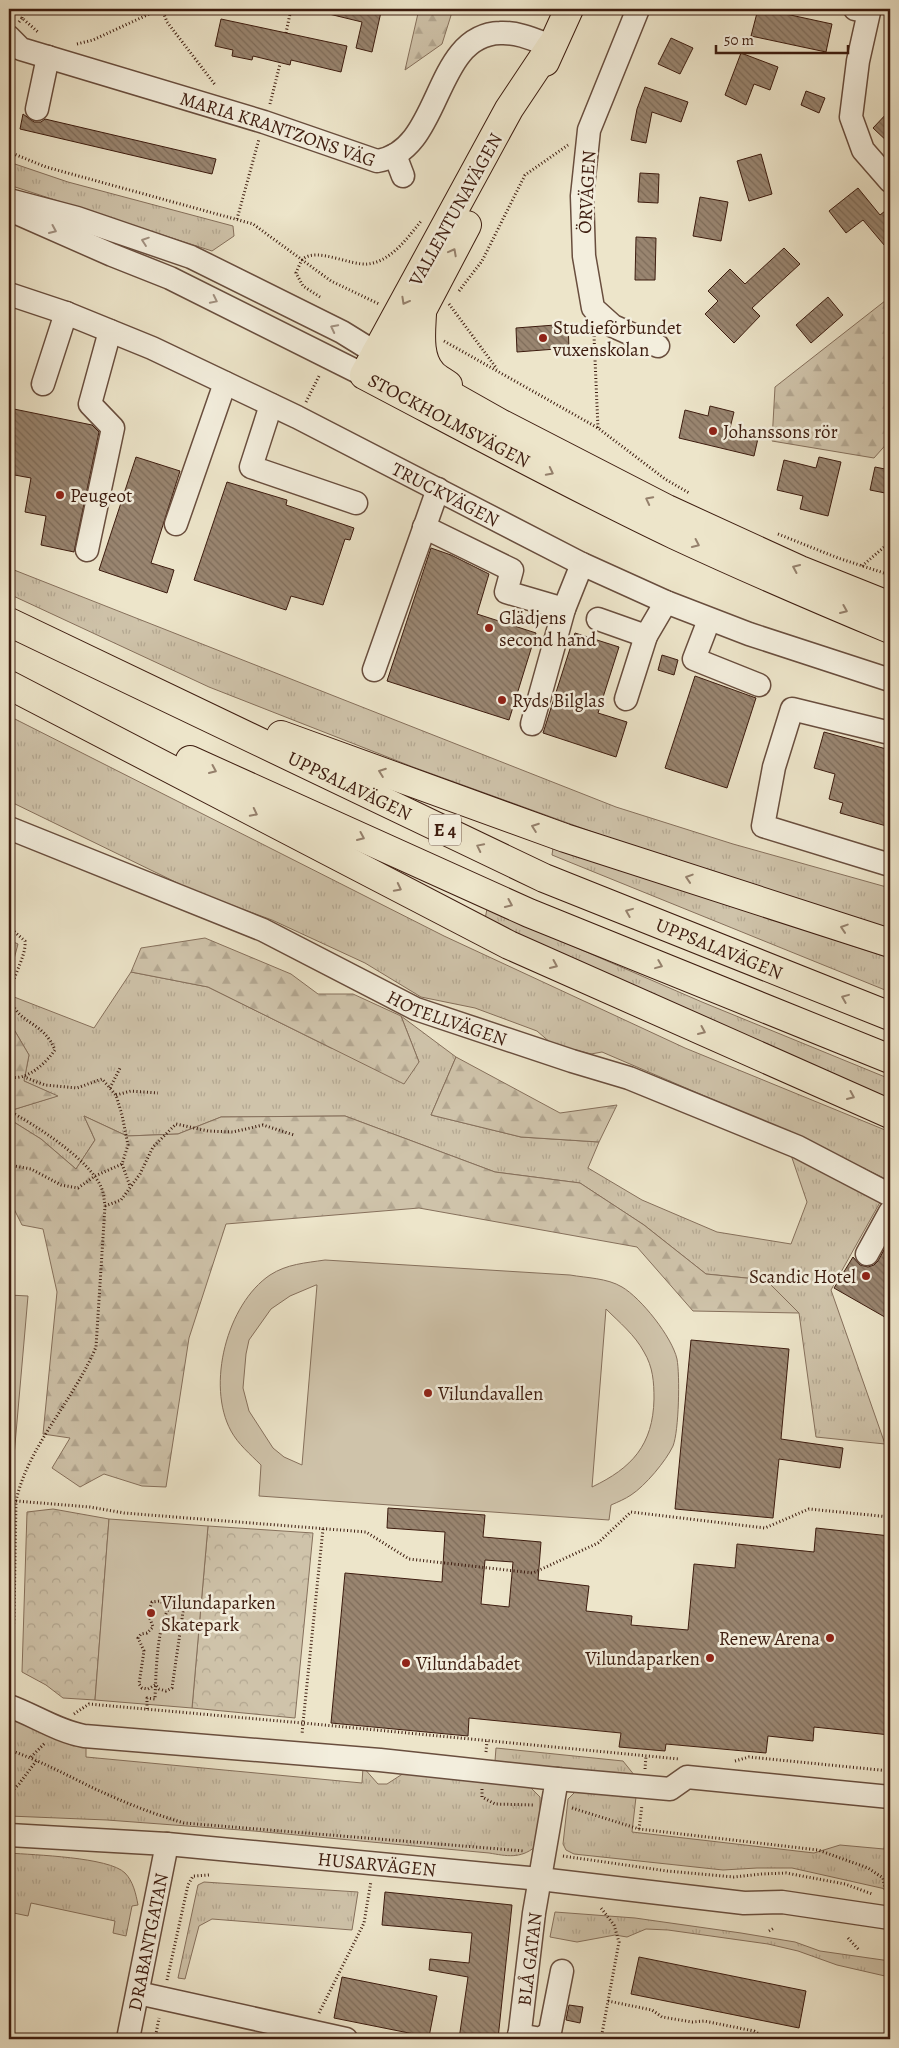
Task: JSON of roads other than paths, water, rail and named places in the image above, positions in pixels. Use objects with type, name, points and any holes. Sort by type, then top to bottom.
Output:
[{"type":"main road","name":"VALLENTUNAVÄGEN","points":[[379,370],[422,311],[524,117],[569,9]]},
{"type":"main road","name":"VALLENTUNAVÄGEN","points":[[379,370],[509,109],[552,46]]},
{"type":"main road","name":"STOCKHOLMSVÄGEN","points":[[422,311],[421,336],[426,365],[432,374],[500,423]]},
{"type":"main road","name":"STOCKHOLMSVÄGEN","points":[[379,370],[500,423],[667,509],[800,570],[890,606]]},
{"type":"main road","name":"STOCKHOLMSVÄGEN","points":[[379,370],[523,459],[674,534],[794,590],[890,629]]},
{"type":"main road","points":[[9,620],[266,729],[565,838],[890,943]]},
{"type":"main road","name":"UPPSALAVÄGEN","points":[[9,620],[544,878],[890,1016]]},
{"type":"main road","name":"UPPSALAVÄGEN","points":[[9,679],[529,913],[890,1059]]},
{"type":"main road","points":[[9,685],[509,945],[890,1114]]},
{"type":"street","name":"ÖRVÄGEN","points":[[638,9],[589,130],[582,196],[584,256],[593,308],[613,326],[658,346]]},
{"type":"street","points":[[865,10],[851,117],[863,150],[890,181]]},
{"type":"street","name":"MARIA KRANTZONS VÄG","points":[[14,41],[46,46],[377,161],[386,160],[396,155],[413,141],[455,61],[467,47],[483,35],[500,33],[518,34],[552,46]]},
{"type":"street","points":[[37,109],[46,46]]},
{"type":"street","points":[[396,155],[403,176]]},
{"type":"street","name":"STOCKHOLMSVÄGEN","points":[[9,200],[77,218],[191,256],[342,332],[379,370]]},
{"type":"street","name":"STOCKHOLMSVÄGEN","points":[[9,210],[379,370]]},
{"type":"street","name":"TRUCKVÄGEN","points":[[9,294],[66,313],[110,331],[225,383],[438,489],[582,564],[666,602],[709,620],[890,680]]},
{"type":"street","points":[[43,384],[66,313]]},
{"type":"street","points":[[87,550],[113,428],[90,404],[110,331]]},
{"type":"street","points":[[176,524],[225,383]]},
{"type":"street","points":[[271,405],[251,467],[356,502]]},
{"type":"street","points":[[374,670],[438,489]]},
{"type":"street","points":[[424,527],[512,570],[506,592],[564,609]]},
{"type":"street","points":[[532,724],[564,609],[582,564]]},
{"type":"street","points":[[626,699],[646,636],[666,602]]},
{"type":"street","points":[[598,619],[646,636]]},
{"type":"street","points":[[709,620],[694,659],[759,685]]},
{"type":"street","points":[[890,733],[792,709],[774,768],[763,826],[890,866]]},
{"type":"street","name":"HOTELLVÄGEN","points":[[9,828],[263,930],[416,1009],[629,1078],[798,1146],[890,1194]]},
{"type":"street","points":[[867,1254],[890,1212]]},
{"type":"street","points":[[9,1706],[28,1713],[59,1729],[78,1735],[300,1753],[670,1789],[687,1778],[890,1797]]},
{"type":"street","name":"BLÅ GATAN","points":[[519,2037],[540,1879],[557,1779]]},
{"type":"street","name":"HUSARVÄGEN","points":[[9,1836],[167,1844],[540,1879],[744,1903],[782,1902],[889,1905]]},
{"type":"street","name":"DRABANTGATAN","points":[[128,2039],[167,1844]]},
{"type":"street","name":"HUSARVÄGEN","points":[[744,1903],[777,1914],[890,1934]]},
{"type":"street","points":[[519,2037],[541,2039],[550,2032],[562,1971]]},
{"type":"street","points":[[138,1994],[346,2039]]},
{"type":"place","name":"Studieförbundet vuxenskolan","points":[[543,338]]},
{"type":"place","name":"Johanssons rör","points":[[713,431]]},
{"type":"place","name":"Peugeot","points":[[60,495]]},
{"type":"place","name":"Glädjens second hand","points":[[489,628]]},
{"type":"place","name":"Ryds Bilglas","points":[[502,700]]},
{"type":"place","name":"Scandic Hotel","points":[[866,1276]]},
{"type":"place","name":"Vilundavallen","points":[[428,1393]]},
{"type":"place","name":"Vilundaparken Skatepark","points":[[151,1613]]},
{"type":"place","name":"Renew Arena","points":[[830,1638]]},
{"type":"place","name":"Vilundaparken","points":[[710,1658]]},
{"type":"place","name":"Vilundabadet","points":[[406,1663]]}]
